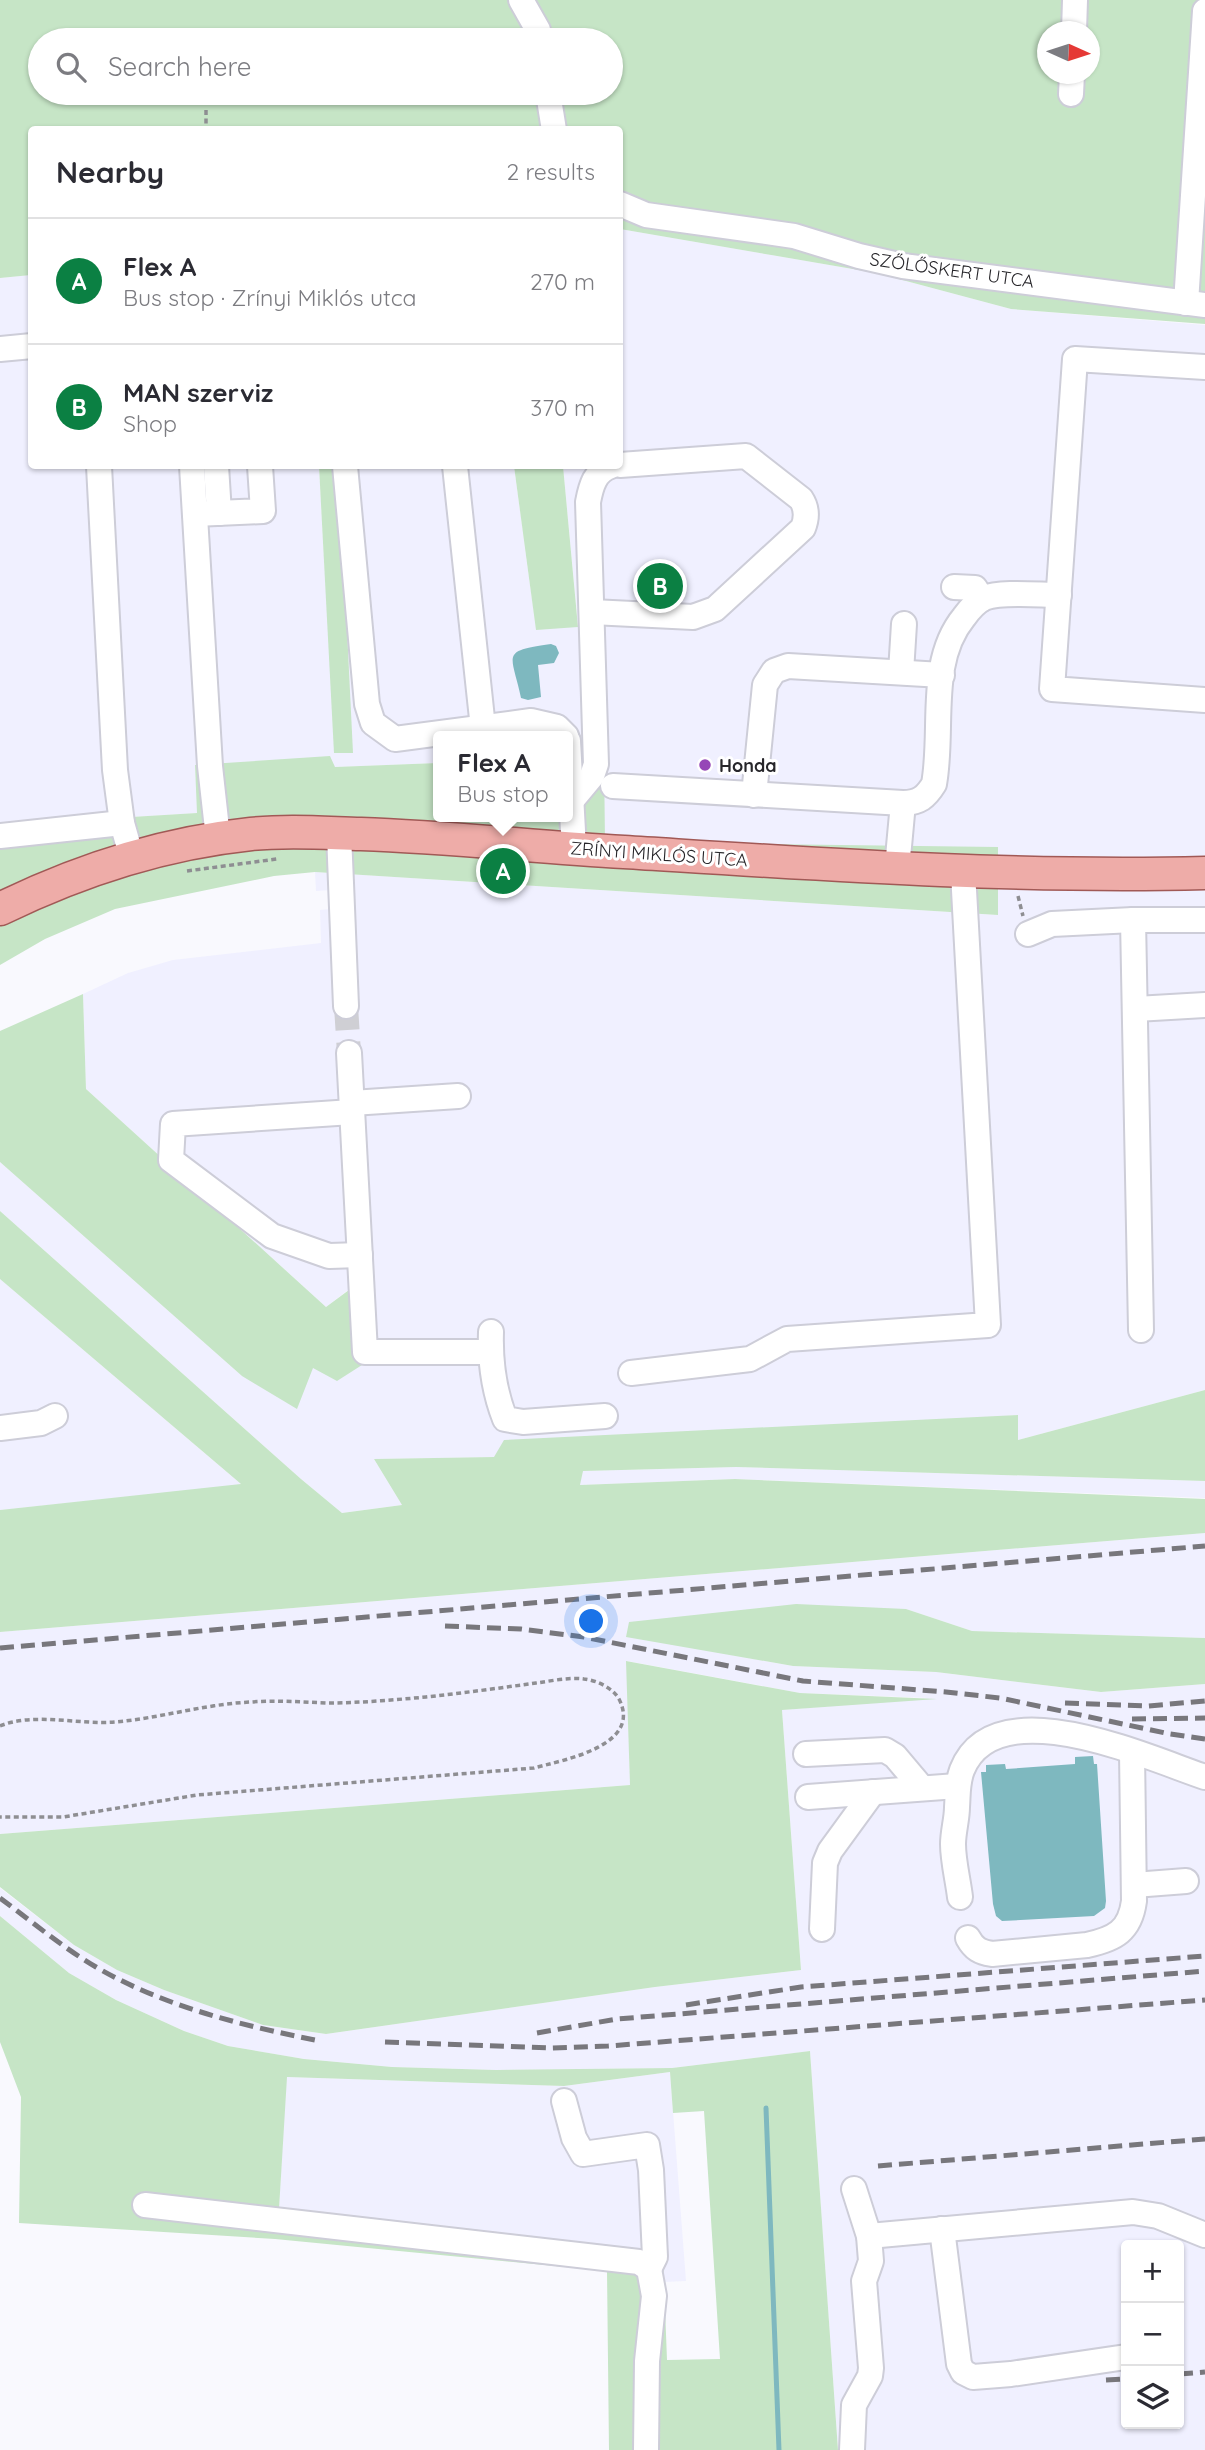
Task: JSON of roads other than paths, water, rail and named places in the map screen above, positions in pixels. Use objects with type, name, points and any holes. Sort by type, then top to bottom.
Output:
[{"type":"main road","name":"ZRÍNYI MIKLÓS UTCA","points":[[0,909],[76,876],[132,858],[218,838],[253,833],[339,834],[963,872],[1205,873]]},
{"type":"street","points":[[521,0],[536,28]]},
{"type":"street","points":[[1074,21],[1075,0]]},
{"type":"street","points":[[1195,304],[1205,11]]},
{"type":"street","points":[[550,105],[553,126]]},
{"type":"street","name":"SZŐLŐSKERT UTCA","points":[[623,205],[646,215],[794,236],[903,267],[1195,304]]},
{"type":"street","points":[[0,349],[28,346]]},
{"type":"street","points":[[1205,367],[1075,359],[1052,689],[1205,700]]},
{"type":"street","points":[[592,612],[694,617],[706,614],[803,528],[805,522],[802,499],[746,456],[623,465]]},
{"type":"street","points":[[99,469],[115,770],[122,823],[132,858]]},
{"type":"street","points":[[193,469],[207,514]]},
{"type":"street","points":[[215,469],[207,514],[210,766],[218,838]]},
{"type":"street","points":[[207,514],[262,512],[260,469]]},
{"type":"street","points":[[345,469],[368,704],[373,723],[395,739],[433,734]]},
{"type":"street","points":[[455,469],[483,728]]},
{"type":"street","points":[[573,799],[592,776],[596,764],[588,502],[591,486],[602,469]]},
{"type":"street","points":[[954,587],[975,587],[982,599]]},
{"type":"street","points":[[613,786],[914,803],[923,798],[934,784],[942,675],[948,639],[982,599],[994,596],[1059,595]]},
{"type":"street","points":[[901,672],[904,624]]},
{"type":"street","points":[[754,795],[765,685],[774,671],[788,666],[942,675]]},
{"type":"street","points":[[459,731],[531,721],[557,727],[561,731]]},
{"type":"street","points":[[897,869],[903,803]]},
{"type":"street","points":[[573,822],[574,849]]},
{"type":"street","points":[[0,836],[122,823]]},
{"type":"street","points":[[339,834],[346,1006]]},
{"type":"street","points":[[631,1373],[750,1359],[787,1339],[988,1325],[963,872]]},
{"type":"street","points":[[1133,920],[1141,1330]]},
{"type":"street","points":[[1028,934],[1052,924],[1205,920]]},
{"type":"street","points":[[1136,1009],[1205,1005]]},
{"type":"street","points":[[349,1053],[365,1352],[491,1342],[497,1397],[505,1419],[523,1422],[605,1416]]},
{"type":"street","points":[[360,1255],[329,1256],[272,1236],[171,1160],[173,1124],[458,1096]]},
{"type":"street","points":[[0,1428],[41,1423],[55,1416]]},
{"type":"street","points":[[960,1897],[953,1847],[957,1786],[962,1771],[976,1748],[996,1736],[1010,1732],[1056,1732],[1082,1736],[1205,1777]]},
{"type":"street","points":[[806,1754],[885,1750],[895,1756],[922,1788]]},
{"type":"street","points":[[968,1938],[973,1947],[992,1954],[1101,1942],[1122,1931],[1132,1913],[1134,1885],[1132,1752]]},
{"type":"street","points":[[808,1797],[957,1786]]},
{"type":"street","points":[[822,1929],[825,1863],[830,1851],[873,1792]]},
{"type":"street","points":[[1134,1885],[1185,1881]]},
{"type":"street","points":[[564,2101],[574,2138],[583,2154],[647,2145],[651,2170],[655,2257],[649,2269],[654,2296],[647,2361],[646,2450]]},
{"type":"street","points":[[852,2450],[854,2405],[870,2376],[871,2368],[864,2281],[871,2262],[869,2236],[854,2189]]},
{"type":"street","points":[[145,2205],[632,2260],[649,2269]]},
{"type":"street","points":[[869,2236],[1114,2213],[1147,2214],[1205,2235]]},
{"type":"street","points":[[1169,2220],[1171,2240]]},
{"type":"street","points":[[942,2229],[959,2364],[963,2372],[974,2376],[1012,2374],[1121,2358]]},
{"type":"water","points":[[551,644],[556,646],[559,653],[554,663],[538,665],[541,697],[528,700],[521,698],[513,657],[523,649]]},
{"type":"water","points":[[1093,1756],[1094,1764],[1097,1764],[1105,1908],[1094,1916],[1002,1921],[996,1916],[993,1904],[981,1772],[986,1772],[986,1765],[1005,1764],[1006,1769],[1075,1764],[1075,1757]]},
{"type":"waterway","points":[[766,2108],[779,2450]]},
{"type":"tunnel","points":[[346,1006],[349,1053]]},
{"type":"railway","points":[[0,1648],[1205,1546]]},
{"type":"railway","points":[[445,1626],[521,1629],[584,1637],[803,1681],[1000,1698],[1205,1739]]},
{"type":"railway","points":[[1065,1703],[1148,1706],[1205,1701]]},
{"type":"railway","points":[[1132,1719],[1205,1718]]},
{"type":"railway","points":[[0,1898],[83,1959],[148,1993],[230,2021],[315,2040]]},
{"type":"railway","points":[[686,2005],[801,1987],[1205,1956]]},
{"type":"railway","points":[[537,2033],[617,2019],[1205,1971]]},
{"type":"railway","points":[[385,2042],[551,2048],[608,2046],[1205,2000]]},
{"type":"railway","points":[[878,2166],[1205,2139]]},
{"type":"railway","points":[[1184,2374],[1205,2372]]},
{"type":"railway","points":[[1106,2380],[1121,2379]]},
{"type":"place","name":"MAN szerviz","points":[[660,586]]},
{"type":"place","name":"Honda","points":[[705,765]]},
{"type":"place","name":"Flex A","points":[[503,871]]}]
